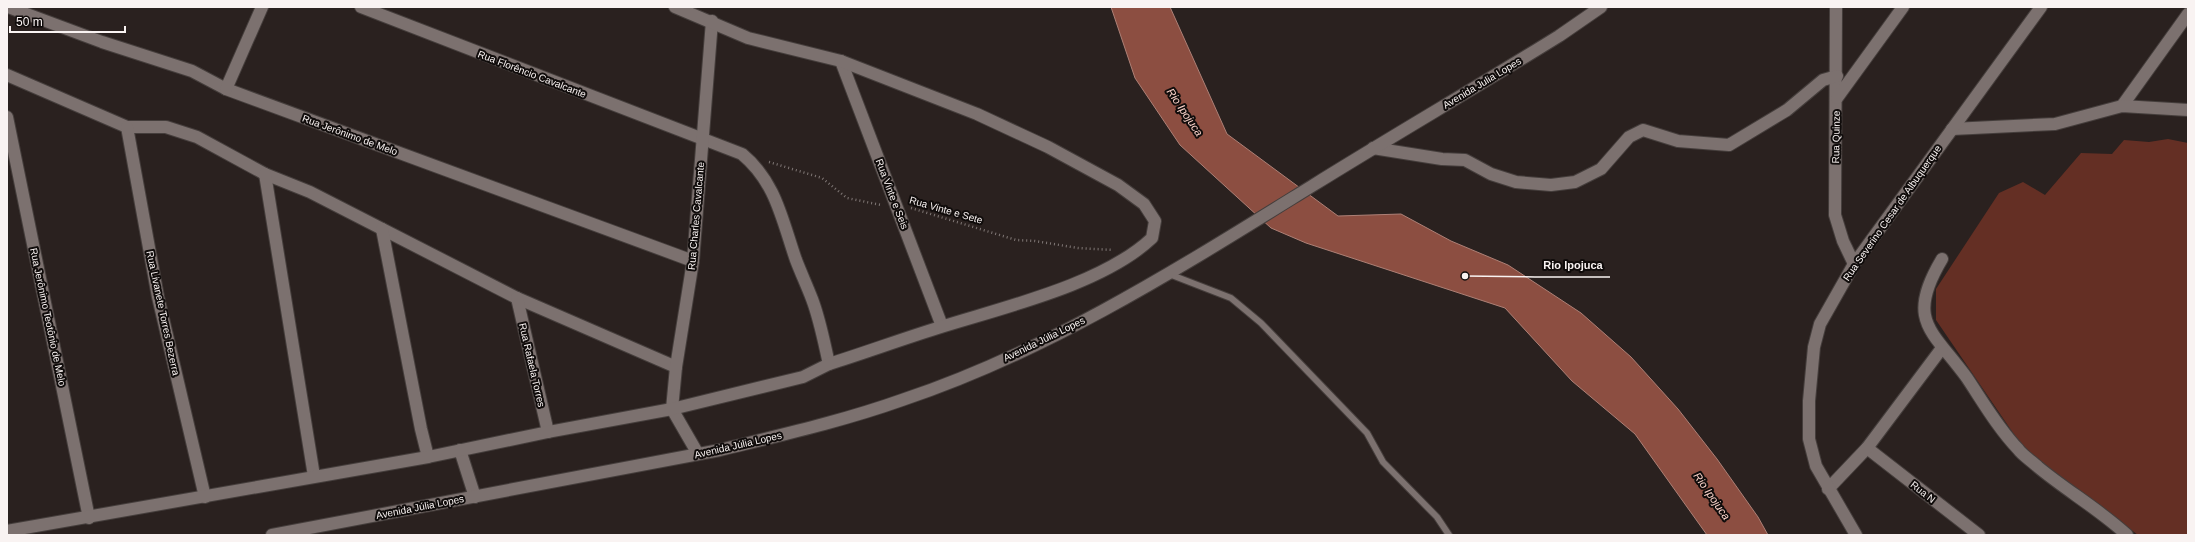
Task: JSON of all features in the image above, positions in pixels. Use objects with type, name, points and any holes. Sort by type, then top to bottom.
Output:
[{"type":"street","name":"Rua Jerônimo de Melo","points":[[8,7],[102,42],[192,71],[226,89],[693,261]]},
{"type":"street","points":[[226,89],[262,7]]},
{"type":"street","name":"Rua Florêncio Cavalcante","points":[[361,7],[742,154],[755,165],[769,186],[779,207],[796,260],[813,301],[829,364]]},
{"type":"street","points":[[7,531],[89,518],[314,476],[428,457],[548,432],[672,409],[803,377],[829,364],[942,326],[1035,298],[1086,278],[1131,255],[1152,238],[1155,221],[1144,204],[1118,185],[1048,147],[977,114],[841,61],[748,38],[712,21],[675,7]]},
{"type":"street","name":"Avenida Julia Lopes","points":[[1361,155],[1552,41],[1601,7]]},
{"type":"street","name":"Rua Quinze","points":[[1836,7],[1837,98],[1835,215],[1843,241],[1854,264]]},
{"type":"street","points":[[1837,98],[1903,7]]},
{"type":"street","name":"Rua Severino Cesar de Albuquerque","points":[[1856,535],[1816,466],[1809,439],[1809,401],[1814,347],[1820,324],[1854,264],[2041,7]]},
{"type":"street","points":[[2122,106],[2188,14]]},
{"type":"street","name":"Rua Charles Cavalcante","points":[[672,409],[676,367],[693,261],[712,21]]},
{"type":"street","name":"Rua Vinte e Seis","points":[[841,61],[942,326]]},
{"type":"street","points":[[7,75],[127,127],[166,128],[180,130],[230,154],[265,174],[310,192],[517,298],[676,367]]},
{"type":"street","points":[[1373,148],[1442,159],[1465,160],[1491,174],[1516,182],[1551,185],[1575,182],[1601,169],[1629,137],[1643,130],[1678,140],[1729,145],[1787,110],[1823,80],[1837,76]]},
{"type":"street","points":[[1952,129],[2055,124],[2122,106],[2188,110]]},
{"type":"street","name":"Rua Jerônimo Teotônio de Melo","points":[[7,117],[89,518]]},
{"type":"street","name":"Rua Livanete Torres Bezerra","points":[[127,127],[158,297],[205,497]]},
{"type":"street","name":"Avenida Júlia Lopes","points":[[272,535],[698,454],[792,433],[903,400],[980,370],[1067,329],[1173,272],[1361,155]]},
{"type":"street","points":[[265,174],[314,476]]},
{"type":"street","points":[[382,229],[421,429],[428,457]]},
{"type":"street","points":[[1942,259],[1930,279],[1924,302],[1927,323],[1942,348],[1965,376],[2018,450],[2058,484],[2127,535]]},
{"type":"street","name":"Rua Rafaela Torres","points":[[517,298],[548,432]]},
{"type":"street","points":[[1828,489],[1867,448],[1942,348]]},
{"type":"street","points":[[672,409],[698,454]]},
{"type":"street","name":"Rua N","points":[[1867,448],[1979,535]]},
{"type":"street","points":[[460,450],[475,497]]},
{"type":"lane","points":[[1173,272],[1231,298],[1261,323],[1367,433],[1383,462],[1437,517],[1449,535]]},
{"type":"path","name":"Rua Vinte e Sete","points":[[763,160],[822,178],[847,198],[890,206],[896,204],[1016,240],[1035,241],[1078,248],[1107,249],[1131,255]]},
{"type":"shaded area","points":[[2168,139],[2188,143],[2188,535],[2138,535],[2024,449],[1936,320],[1936,289],[1999,193],[2023,182],[2045,195],[2081,153],[2112,154],[2124,140],[2149,142]]},
{"type":"water","name":"Rio Ipojuca","points":[[1111,7],[1170,7],[1227,134],[1338,216],[1401,214],[1451,241],[1508,265],[1581,313],[1631,357],[1678,409],[1717,459],[1758,517],[1768,535],[1707,535],[1635,434],[1572,381],[1505,308],[1306,243],[1271,228],[1180,145],[1135,78]]},
{"type":"place","name":"Rio Ipojuca","points":[[1465,276]]}]
